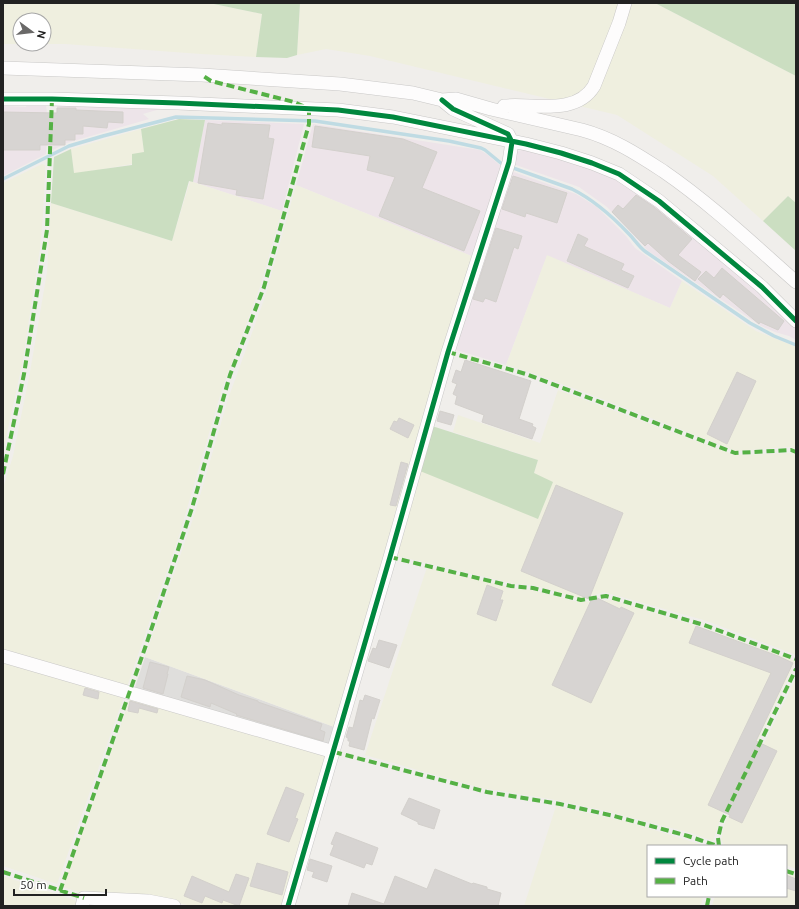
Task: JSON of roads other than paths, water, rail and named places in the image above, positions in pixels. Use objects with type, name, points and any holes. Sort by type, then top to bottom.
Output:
[{"type":"street","points":[[491,109],[505,106],[573,103],[583,99],[594,86],[625,3]]},
{"type":"street","points":[[3,68],[202,76],[340,84],[413,93],[442,100],[456,99],[491,109],[595,133],[628,148],[676,180],[704,201],[796,282]]},
{"type":"street","points":[[3,99],[178,103],[338,110],[393,117],[526,144],[592,163],[619,174],[660,201],[762,287],[796,321]]},
{"type":"street","points":[[288,906],[334,752],[448,352],[508,167],[512,142],[508,134],[453,109],[442,100]]},
{"type":"street","points":[[3,656],[129,691],[334,752]]},
{"type":"street","points":[[82,906],[84,898],[148,901],[174,906]]},
{"type":"waterway","points":[[3,179],[69,146],[176,117],[315,121],[449,141],[481,148],[502,164],[580,193],[595,203],[623,227],[646,252],[750,323],[774,336],[796,345]]}]
